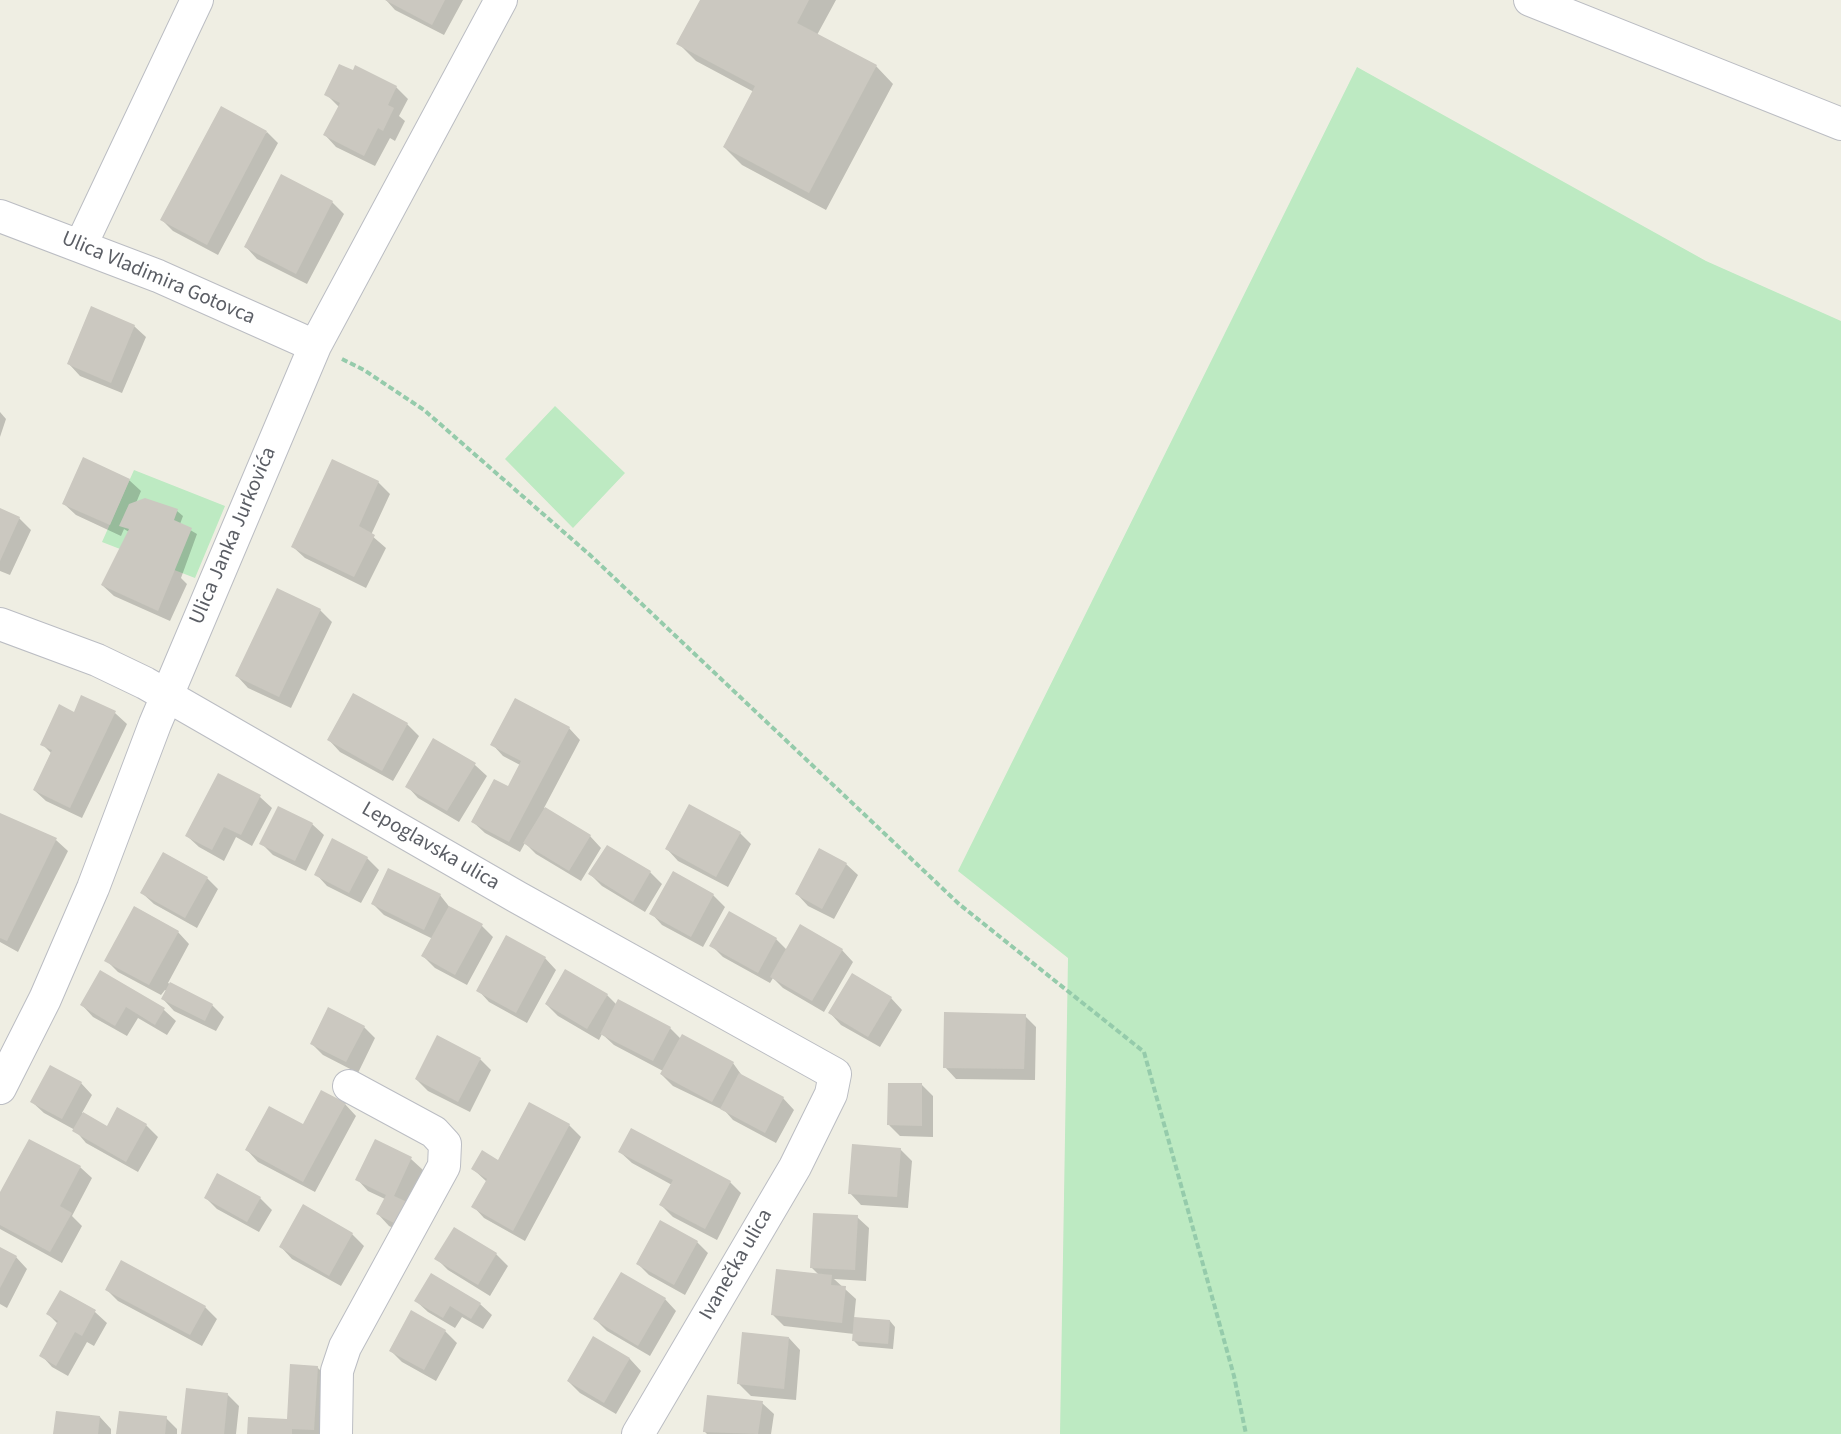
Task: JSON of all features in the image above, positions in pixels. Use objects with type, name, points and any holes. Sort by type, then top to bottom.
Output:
[{"type":"street","points":[[81,245],[197,0]]},
{"type":"street","name":"Ulica Janka Jurkovića","points":[[0,1088],[50,989],[93,888],[167,695],[315,346],[501,0]]},
{"type":"street","points":[[1530,0],[1841,124]]},
{"type":"street","name":"Ulica Vladimira Gotovca","points":[[0,216],[158,276],[315,346]]},
{"type":"street","name":"Lepoglavska ulica","points":[[0,624],[97,660],[167,695],[527,903],[810,1057],[835,1074],[831,1094]]},
{"type":"street","points":[[336,1434],[338,1371],[345,1347],[444,1167],[446,1144],[434,1132],[349,1086]]},
{"type":"street","name":"Ivanečka ulica","points":[[638,1434],[795,1167],[831,1094]]},
{"type":"path","points":[[315,346],[364,370],[424,410],[590,555],[959,904],[1144,1052],[1234,1376],[1246,1434]]},
{"type":"green space","points":[[1357,67],[1706,261],[1841,321],[1841,1434],[1060,1434],[1068,958],[958,871]]},
{"type":"green space","points":[[555,406],[625,473],[573,528],[505,459]]},
{"type":"green space","points":[[134,470],[225,506],[195,578],[102,542]]},
{"type":"building","points":[[385,0],[445,0],[432,25]]},
{"type":"building","points":[[700,0],[809,0],[797,23],[877,65],[809,193],[723,147],[755,86],[676,44]]},
{"type":"building","points":[[339,64],[353,70],[355,65],[397,86],[388,105],[394,108],[383,131],[378,128],[364,156],[323,135],[340,103],[324,95]]},
{"type":"building","points":[[221,106],[267,131],[207,245],[160,220]]},
{"type":"building","points":[[281,174],[333,201],[296,274],[244,247]]},
{"type":"building","points":[[91,306],[135,325],[111,383],[67,364]]},
{"type":"building","points":[[83,457],[130,479],[110,525],[62,504]]},
{"type":"building","points":[[332,459],[379,481],[359,526],[375,535],[354,577],[291,547]]},
{"type":"building","points":[[145,498],[178,509],[174,520],[192,528],[158,611],[101,585],[129,529],[119,526],[129,504]]},
{"type":"building","points":[[0,508],[20,517],[0,561]]},
{"type":"building","points":[[277,588],[321,609],[279,697],[235,676]]},
{"type":"building","points":[[353,693],[408,723],[382,771],[327,740]]},
{"type":"building","points":[[81,695],[116,711],[70,808],[33,790],[52,750],[40,745],[59,704],[74,712]]},
{"type":"building","points":[[515,698],[570,727],[509,842],[471,822],[494,779],[508,786],[521,761],[490,745]]},
{"type":"building","points":[[433,738],[476,763],[447,811],[405,787]]},
{"type":"building","points":[[218,773],[261,795],[241,835],[224,827],[212,850],[185,836]]},
{"type":"building","points":[[689,804],[741,832],[716,877],[665,849]]},
{"type":"building","points":[[278,806],[313,823],[295,861],[259,844]]},
{"type":"building","points":[[545,807],[591,835],[569,871],[523,843]]},
{"type":"building","points":[[0,813],[57,838],[7,941],[0,938]]},
{"type":"building","points":[[332,838],[368,857],[349,893],[314,875]]},
{"type":"building","points":[[607,845],[651,871],[633,902],[588,874]]},
{"type":"building","points":[[819,848],[847,863],[822,909],[795,894]]},
{"type":"building","points":[[163,852],[208,877],[185,918],[140,893]]},
{"type":"building","points":[[388,868],[441,894],[424,930],[371,904]]},
{"type":"building","points":[[673,871],[714,894],[691,937],[649,914]]},
{"type":"building","points":[[134,906],[179,931],[149,985],[104,961]]},
{"type":"building","points":[[449,906],[483,924],[455,975],[421,956]]},
{"type":"building","points":[[729,911],[777,938],[758,973],[709,946]]},
{"type":"building","points":[[800,924],[843,949],[812,1001],[770,977]]},
{"type":"building","points":[[506,935],[546,957],[516,1013],[476,991]]},
{"type":"building","points":[[565,969],[608,994],[587,1029],[545,1004]]},
{"type":"building","points":[[100,970],[165,1008],[155,1025],[126,1007],[115,1026],[80,1005]]},
{"type":"building","points":[[852,973],[892,997],[868,1037],[828,1013]]},
{"type":"building","points":[[170,982],[213,1004],[205,1021],[161,999]]},
{"type":"building","points":[[618,999],[671,1027],[653,1061],[600,1034]]},
{"type":"building","points":[[328,1007],[365,1026],[346,1062],[310,1044]]},
{"type":"building","points":[[944,1012],[1026,1014],[1024,1069],[943,1068]]},
{"type":"building","points":[[682,1034],[734,1062],[712,1102],[660,1074]]},
{"type":"building","points":[[437,1035],[481,1058],[458,1102],[415,1079]]},
{"type":"building","points":[[50,1065],[82,1082],[62,1119],[30,1102]]},
{"type":"building","points":[[739,1073],[784,1097],[765,1133],[720,1109]]},
{"type":"building","points":[[888,1083],[922,1083],[922,1126],[887,1125]]},
{"type":"building","points":[[321,1090],[346,1103],[303,1182],[245,1150],[269,1106],[303,1124]]},
{"type":"building","points":[[529,1102],[570,1124],[513,1231],[471,1207],[487,1179],[471,1169],[482,1150],[498,1160]]},
{"type":"building","points":[[117,1107],[147,1124],[126,1162],[72,1131],[83,1112],[107,1126]]},
{"type":"building","points":[[631,1128],[731,1181],[705,1229],[659,1205],[673,1180],[618,1152]]},
{"type":"building","points":[[29,1139],[81,1166],[60,1206],[72,1213],[50,1252],[0,1225],[0,1192]]},
{"type":"building","points":[[375,1139],[412,1157],[394,1196],[407,1202],[396,1224],[376,1214],[386,1195],[355,1180]]},
{"type":"building","points":[[852,1144],[901,1148],[897,1197],[848,1194]]},
{"type":"building","points":[[217,1173],[261,1197],[247,1222],[204,1198]]},
{"type":"building","points":[[303,1204],[353,1233],[329,1276],[279,1247]]},
{"type":"building","points":[[813,1213],[858,1215],[855,1270],[810,1268]]},
{"type":"building","points":[[660,1220],[698,1241],[674,1285],[636,1264]]},
{"type":"building","points":[[454,1227],[497,1253],[478,1285],[434,1259]]},
{"type":"building","points":[[0,1247],[17,1256],[0,1288]]},
{"type":"building","points":[[121,1260],[206,1306],[190,1335],[105,1290]]},
{"type":"building","points":[[776,1269],[832,1275],[831,1285],[846,1286],[842,1323],[771,1315]]},
{"type":"building","points":[[621,1272],[666,1298],[638,1346],[593,1319]]},
{"type":"building","points":[[431,1273],[481,1303],[471,1319],[450,1306],[443,1318],[414,1301]]},
{"type":"building","points":[[60,1290],[96,1310],[82,1336],[75,1332],[56,1366],[39,1356],[58,1321],[46,1314]]},
{"type":"building","points":[[411,1310],[446,1330],[424,1370],[389,1351]]},
{"type":"building","points":[[854,1317],[890,1320],[888,1344],[852,1341]]},
{"type":"building","points":[[742,1332],[789,1337],[784,1389],[737,1384]]},
{"type":"building","points":[[593,1336],[630,1358],[604,1403],[567,1381]]},
{"type":"building","points":[[290,1364],[318,1366],[314,1430],[292,1429],[292,1434],[247,1434],[248,1417],[287,1419]]},
{"type":"building","points":[[186,1388],[228,1393],[224,1434],[181,1434]]},
{"type":"building","points":[[707,1395],[763,1401],[758,1434],[703,1432]]},
{"type":"building","points":[[56,1411],[100,1416],[98,1434],[53,1434]]},
{"type":"building","points":[[119,1411],[167,1416],[165,1434],[116,1434]]}]
